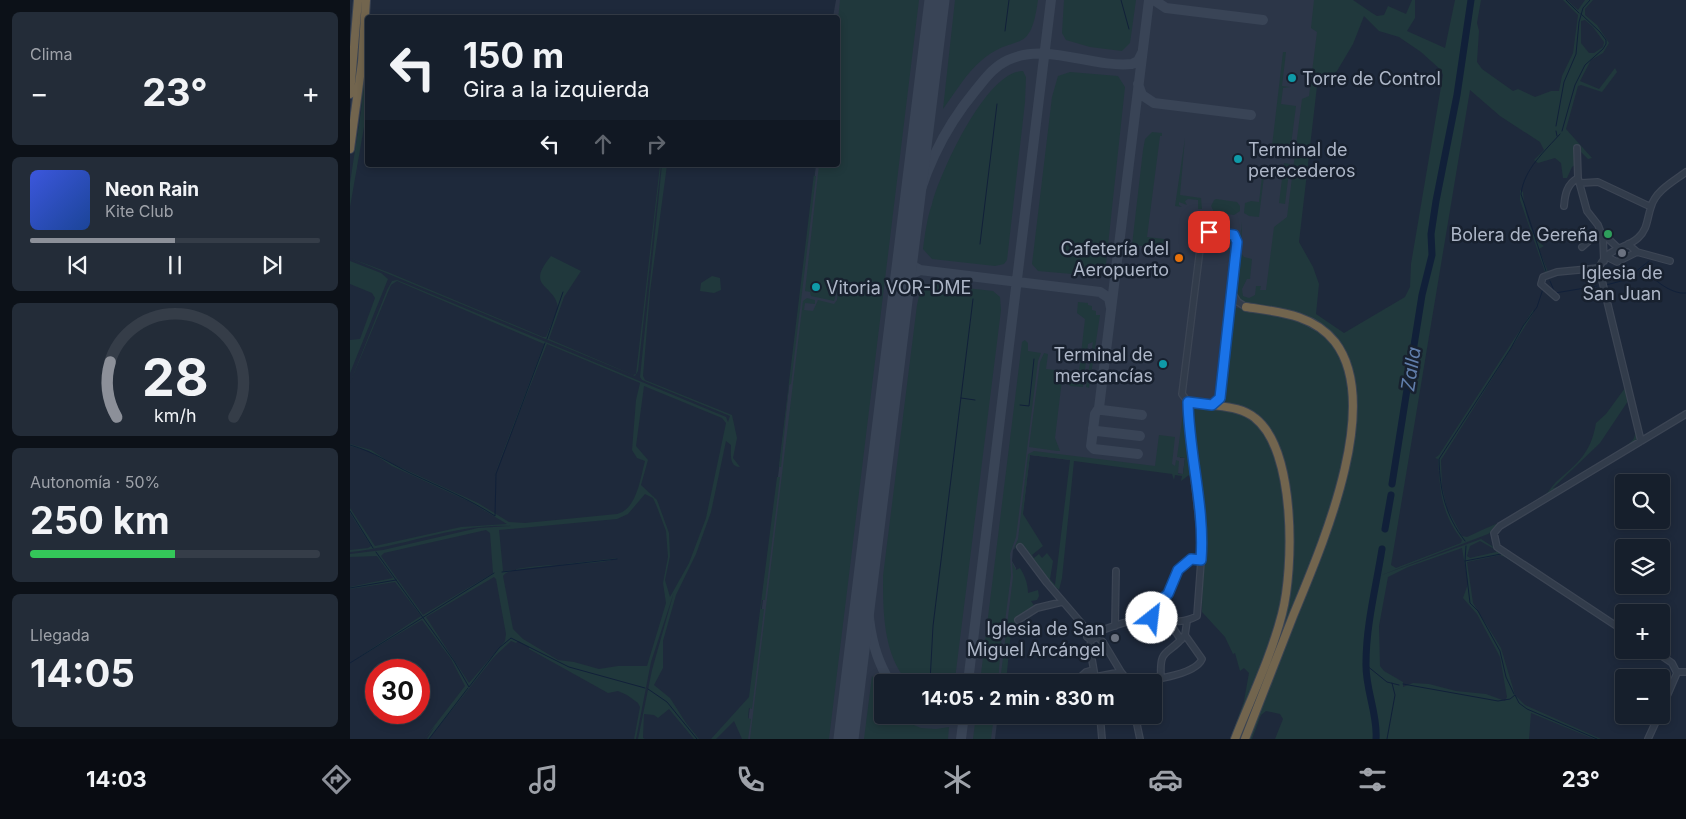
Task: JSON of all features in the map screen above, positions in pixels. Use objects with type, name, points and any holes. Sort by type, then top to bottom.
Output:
[{"type":"highway","points":[[350,94],[358,0]]},
{"type":"highway","points":[[350,159],[361,70],[366,0]]},
{"type":"highway","points":[[1245,739],[1331,518],[1345,466],[1353,392],[1346,360],[1326,333],[1299,316],[1246,307]]},
{"type":"highway","points":[[1212,405],[1247,413],[1262,424],[1269,434],[1281,467],[1289,533],[1288,579],[1282,614],[1235,739]]},
{"type":"street","points":[[1577,148],[1580,180],[1587,211],[1603,238],[1606,259]]},
{"type":"street","points":[[1556,297],[1542,284],[1543,277],[1557,272],[1599,268],[1618,248],[1636,240],[1643,233],[1649,219],[1651,207],[1659,193],[1686,172]]},
{"type":"street","points":[[1564,206],[1566,191],[1572,181],[1580,180],[1598,182],[1651,207]]},
{"type":"street","points":[[1582,247],[1600,231]]},
{"type":"street","points":[[1600,231],[1618,248]]},
{"type":"street","points":[[1020,547],[1062,602],[1089,632],[1087,637],[1095,637],[1115,626],[1152,618],[1170,622],[1187,621],[1197,616],[1201,560],[1200,529],[1188,402],[1183,396],[1183,387],[1201,241],[1206,234],[1219,233],[1236,237],[1233,294],[1220,398],[1212,405],[1188,402]]},
{"type":"street","points":[[1628,244],[1637,252],[1670,261]]},
{"type":"street","points":[[1606,259],[1617,262],[1637,252]]},
{"type":"street","points":[[1599,268],[1641,441]]},
{"type":"street","points":[[1233,294],[1238,302],[1246,307]]},
{"type":"street","points":[[1231,302],[1236,306],[1246,307]]},
{"type":"street","points":[[1615,625],[1506,554],[1497,547],[1493,538],[1500,526],[1686,414]]},
{"type":"street","points":[[1152,618],[1154,605],[1168,594],[1178,570],[1191,559],[1201,560]]},
{"type":"street","points":[[1115,626],[1116,571]]},
{"type":"street","points":[[1018,620],[1036,608],[1062,602]]},
{"type":"street","points":[[1161,674],[1160,661],[1163,654],[1183,638],[1187,621]]},
{"type":"street","points":[[1162,677],[1185,672],[1200,664],[1202,659],[1170,622]]},
{"type":"street","points":[[1093,674],[1090,648],[1095,637]]},
{"type":"street","points":[[1095,637],[1103,642],[1121,672],[1114,674]]},
{"type":"street","points":[[1666,659],[1672,663],[1677,672]]},
{"type":"street","points":[[1084,674],[1093,670]]},
{"type":"street","points":[[1677,672],[1686,672]]},
{"type":"street","points":[[1670,689],[1677,672]]},
{"type":"street","points":[[1101,724],[1102,739]]},
{"type":"street","points":[[1137,724],[1140,739]]},
{"type":"street","points":[[1648,739],[1655,724]]},
{"type":"shaded area","points":[[836,0],[1325,0],[1290,277],[1220,409],[1184,407],[1184,439],[1181,438],[1180,458],[1185,458],[1183,474],[1030,455],[1019,544],[1013,550],[1012,561],[1016,568],[1003,674],[874,674],[874,724],[997,724],[995,739],[746,739],[816,167],[840,167],[840,15],[833,15]]},
{"type":"green space","points":[[840,0],[919,0],[829,739],[750,739],[803,301],[807,298],[815,300],[815,304],[805,303],[804,310],[813,311],[818,300],[834,304],[837,300],[838,287],[834,301],[811,296],[810,292],[805,291],[819,167],[840,167]]},
{"type":"green space","points":[[955,0],[1038,0],[1035,18],[1031,30],[1026,37],[994,51],[976,65],[943,109]]},
{"type":"green space","points":[[1064,0],[1136,0],[1130,43],[1122,51],[1090,47],[1066,40],[1062,33]]},
{"type":"green space","points":[[1314,0],[1353,0],[1377,16],[1384,15],[1388,6],[1406,14],[1412,0],[1415,0],[1415,18],[1407,31],[1445,48],[1455,0],[1481,0],[1477,23],[1479,31],[1477,62],[1482,69],[1513,91],[1518,89],[1535,97],[1551,91],[1559,91],[1562,76],[1573,53],[1578,15],[1563,0],[1567,0],[1578,10],[1585,0],[1593,0],[1585,9],[1585,15],[1597,25],[1609,43],[1603,53],[1591,60],[1580,81],[1599,89],[1615,68],[1617,72],[1602,92],[1581,85],[1578,86],[1566,129],[1592,158],[1588,159],[1581,152],[1576,152],[1575,165],[1572,167],[1567,178],[1563,178],[1561,163],[1555,158],[1538,163],[1534,160],[1544,150],[1540,142],[1500,116],[1470,90],[1391,565],[1396,568],[1461,543],[1462,540],[1446,511],[1441,492],[1438,459],[1435,458],[1439,455],[1533,310],[1534,312],[1441,460],[1442,486],[1447,508],[1462,536],[1467,537],[1520,512],[1488,534],[1379,576],[1481,539],[1615,626],[1505,557],[1500,555],[1467,562],[1473,603],[1501,648],[1515,695],[1525,705],[1601,739],[1594,739],[1531,713],[1529,739],[1275,739],[1283,719],[1280,714],[1266,711],[1261,715],[1252,739],[1249,739],[1335,520],[1349,463],[1356,388],[1350,362],[1343,348],[1322,325],[1297,313],[1246,304],[1239,300],[1234,290],[1242,222],[1241,253],[1244,257],[1252,259],[1250,279],[1247,279],[1242,289],[1243,296],[1249,298],[1255,295],[1256,286],[1261,286],[1260,290],[1266,290],[1274,227],[1287,217],[1302,99],[1309,96],[1317,32],[1311,28]],"holes":[[[1364,16],[1379,31],[1399,37],[1421,52],[1441,70],[1443,75],[1411,264],[1410,287],[1405,297],[1344,333],[1316,314],[1319,284],[1313,267],[1299,242],[1317,86],[1337,71],[1353,44]],[[1585,20],[1604,42],[1603,47],[1594,53],[1589,53],[1581,43],[1581,21]],[[1480,541],[1496,550],[1496,552],[1470,558],[1467,556],[1470,546]],[[1462,548],[1468,584],[1463,598],[1477,614],[1500,657],[1507,697],[1505,701],[1486,694],[1456,691],[1429,684],[1413,683],[1403,687],[1403,682],[1384,671],[1380,666],[1379,626],[1388,577],[1408,567]]]},
{"type":"green space","points":[[1283,52],[1286,52],[1282,86],[1290,87],[1283,88],[1281,104],[1296,106],[1290,153],[1265,148],[1266,146],[1272,146]]},
{"type":"green space","points":[[365,61],[365,121],[350,207],[350,183],[361,111]]},
{"type":"green space","points":[[1023,71],[1026,77],[1025,102],[1007,260],[1004,264],[995,266],[932,259],[923,249],[927,220],[944,170],[967,126],[994,87],[1009,75]]},
{"type":"green space","points":[[1070,72],[1118,76],[1125,87],[1106,264],[1101,272],[1096,272],[1095,276],[1038,271],[1032,264],[1052,97],[1058,76]]},
{"type":"green space","points":[[1152,132],[1162,133],[1162,136],[1160,136],[1147,237],[1164,239],[1163,248],[1132,245],[1143,150],[1145,139]]},
{"type":"green space","points":[[1185,138],[1180,195],[1201,198],[1202,209],[1198,209],[1198,200],[1188,199],[1185,201],[1187,205],[1179,202],[1179,205],[1182,207],[1175,206]]},
{"type":"green space","points":[[1284,163],[1290,164],[1285,204],[1279,203]]},
{"type":"green space","points":[[661,167],[638,371],[635,376],[350,258],[546,337],[558,308],[556,300],[543,285],[540,275],[551,256],[581,271],[564,297],[549,339],[633,375],[636,374]]},
{"type":"green space","points":[[662,167],[667,167],[650,292],[643,376],[645,380],[732,415],[737,438],[733,458],[740,467],[732,462],[731,445],[726,441],[711,512],[696,554],[676,595],[663,641],[663,668],[654,685],[670,698],[699,739],[694,739],[669,709],[658,718],[654,715],[644,714],[643,738],[645,739],[638,739],[652,670],[674,592],[651,662],[636,739],[634,739],[640,707],[638,703],[618,691],[608,693],[518,641],[516,643],[511,641],[494,657],[429,739],[427,739],[435,726],[424,739],[465,686],[451,659],[422,620],[350,663],[421,616],[395,582],[350,589],[350,587],[393,578],[377,556],[350,557],[350,554],[383,550],[478,528],[511,526],[470,528],[350,552],[350,550],[371,546],[350,513],[350,508],[375,546],[461,527],[507,524],[470,502],[392,466],[369,451],[350,446],[350,444],[371,450],[391,463],[478,503],[509,522],[525,523],[617,514],[624,511],[633,500],[645,461],[637,458],[632,450],[636,400],[640,383],[547,344],[494,476],[544,344],[397,281],[391,285],[350,383],[392,281],[397,280],[726,417],[728,422],[730,416],[642,380],[640,377]],"holes":[[[644,386],[722,418],[726,423],[706,518],[689,563],[670,597],[665,580],[670,556],[669,533],[657,500],[641,485],[648,460],[636,446]],[[645,494],[653,498],[666,531],[668,557],[663,583],[666,603],[647,666],[618,666],[599,669],[558,660],[523,639],[513,629],[503,576],[517,569],[503,571],[499,530],[617,519],[628,514]],[[486,530],[490,533],[493,573],[423,615],[381,556],[384,553]],[[494,577],[496,579],[506,634],[505,641],[469,683],[426,617]]]},
{"type":"green space","points":[[815,167],[814,176],[816,176],[791,384],[789,385],[781,467],[779,467],[778,474]]},
{"type":"green space","points":[[1262,176],[1264,176],[1259,217],[1249,216],[1244,213],[1245,203],[1251,201],[1259,202]]},
{"type":"green space","points":[[1520,190],[1523,192],[1526,214],[1531,229],[1539,242],[1544,246],[1539,249],[1548,272],[1545,272],[1520,200]]},
{"type":"green space","points":[[1216,199],[1237,202],[1240,206],[1240,211],[1234,215],[1214,212],[1211,206]]},
{"type":"green space","points":[[350,261],[381,273],[388,279],[350,373],[350,340],[360,339],[375,298],[372,293],[350,284]]},
{"type":"green space","points":[[712,276],[720,278],[721,290],[714,293],[700,291],[701,283]]},
{"type":"green space","points":[[931,284],[993,291],[1000,297],[1001,310],[956,674],[902,674],[889,646],[884,618],[883,576],[917,305],[921,287]]},
{"type":"green space","points":[[1078,302],[1088,303],[1088,305],[1092,306],[1092,310],[1096,311],[1096,315],[1100,315],[1089,388],[1086,387],[1093,342],[1088,344],[1083,387],[1070,386],[1066,380],[1069,371],[1079,371],[1085,319],[1077,313]]},
{"type":"green space","points":[[1236,308],[1284,315],[1311,325],[1330,341],[1348,373],[1350,409],[1340,475],[1329,518],[1242,739],[1238,739],[1289,595],[1284,471],[1264,423],[1223,405],[1222,400],[1232,310]]},
{"type":"green space","points":[[1611,326],[1631,408],[1628,401],[1600,443],[1553,488],[1582,475],[1532,505],[1545,495],[1582,457],[1591,442],[1596,423],[1606,414],[1625,388]]},
{"type":"green space","points":[[1025,340],[1028,343],[1028,351],[1041,353],[1038,361],[1016,537],[1010,554],[1011,575],[1002,633],[999,674],[981,674],[1022,342]]},
{"type":"green space","points":[[1044,353],[1048,354],[1046,369],[1063,371],[1055,438],[1060,451],[1029,447],[1040,362]]},
{"type":"green space","points":[[1184,406],[1187,407],[1198,512],[1199,554],[1192,483],[1189,475],[1181,481],[1182,476],[1175,475],[1174,480],[1172,474],[1074,461],[1062,578],[1059,590],[1057,588],[1054,589],[1019,543],[1013,550],[1018,539],[1028,454],[1034,451],[1155,466],[1159,435],[1175,437],[1172,464],[1175,466],[1176,460],[1179,461],[1178,474],[1183,474],[1185,458],[1177,457]],"holes":[[[1030,455],[1070,460],[1055,585],[1050,579],[1053,561],[1047,553],[1042,558],[1039,554],[1034,558],[1032,555],[1043,546],[1023,514]]]},
{"type":"green space","points":[[1190,407],[1216,408],[1239,413],[1260,426],[1273,448],[1279,474],[1284,512],[1286,558],[1284,588],[1277,621],[1266,655],[1232,739],[1230,739],[1244,701],[1249,673],[1244,668],[1240,671],[1235,653],[1233,654],[1225,637],[1202,612],[1203,514],[1192,453]]},
{"type":"green space","points":[[1635,426],[1638,438],[1632,445],[1582,475],[1630,443],[1634,438]]},
{"type":"green space","points":[[777,477],[780,477],[765,600],[762,600],[761,609],[764,609],[752,709],[749,708],[748,718],[751,719],[748,739],[742,739],[734,721],[716,739],[711,739],[749,697]]},
{"type":"green space","points":[[618,558],[593,563],[559,565]]},
{"type":"green space","points":[[1012,562],[1016,570],[1020,568],[1027,583],[1028,593],[1038,590],[1039,596],[1037,600],[1031,601],[1035,607],[1025,611],[1019,618],[1020,623],[1011,632],[1007,674],[1001,674],[1013,577]]},
{"type":"green space","points":[[872,676],[874,680],[874,724],[911,724],[921,728],[936,729],[949,727],[948,739],[864,739]]},
{"type":"green space","points":[[975,724],[993,724],[991,739],[973,739]]},
{"type":"waterway","points":[[1005,31],[1009,0]]},
{"type":"waterway","points":[[1121,0],[1129,29]]},
{"type":"waterway","name":"Zalla","points":[[1392,484],[1422,295],[1432,255],[1431,234],[1436,201],[1457,95],[1471,0]]},
{"type":"waterway","points":[[1566,0],[1579,13]]},
{"type":"waterway","points":[[1556,126],[1564,82],[1576,54],[1579,22],[1583,8],[1590,0]]},
{"type":"waterway","points":[[1562,131],[1575,85],[1585,65],[1606,44],[1606,40],[1600,32],[1581,14]]},
{"type":"waterway","points":[[980,244],[997,104]]},
{"type":"waterway","points":[[1556,131],[1557,136]]},
{"type":"waterway","points":[[1546,271],[1521,194],[1526,176],[1560,134]]},
{"type":"waterway","points":[[1606,285],[1625,280],[1649,261]]},
{"type":"waterway","points":[[1643,267],[1656,281],[1668,289],[1686,293]]},
{"type":"waterway","points":[[1550,281],[1555,293],[1597,286]]},
{"type":"waterway","points":[[1465,541],[1448,512],[1442,492],[1439,459],[1537,307],[1543,289]]},
{"type":"waterway","points":[[547,339],[563,292]]},
{"type":"waterway","points":[[930,674],[933,626],[973,299]]},
{"type":"waterway","points":[[350,445],[375,454],[495,516],[496,474],[545,343]]},
{"type":"waterway","points":[[1020,405],[1029,406],[1034,359]]},
{"type":"waterway","points":[[961,398],[975,400]]},
{"type":"waterway","name":"Zalla","points":[[1385,529],[1391,495]]},
{"type":"waterway","points":[[350,511],[373,548]]},
{"type":"waterway","points":[[1466,546],[1465,561],[1470,603],[1478,611],[1500,651],[1506,677],[1514,694]]},
{"type":"waterway","name":"Zalla","points":[[1376,739],[1375,720],[1367,682],[1366,649],[1369,620],[1382,549]]},
{"type":"waterway","points":[[376,552],[454,661],[469,687],[499,648],[511,638],[569,667],[645,688]]},
{"type":"waterway","points":[[1465,561],[1501,554]]},
{"type":"waterway","points":[[502,572],[617,559]]},
{"type":"waterway","points":[[350,663],[494,573]]},
{"type":"waterway","points":[[350,588],[396,580]]},
{"type":"waterway","points":[[1366,665],[1387,682],[1399,685]]},
{"type":"waterway","points":[[1387,739],[1395,695],[1392,683]]},
{"type":"waterway","points":[[1403,684],[1498,701],[1510,699],[1515,695],[1519,703],[1527,709],[1597,739]]},
{"type":"waterway","points":[[429,739],[468,688]]},
{"type":"waterway","points":[[648,689],[667,702],[697,739]]},
{"type":"taxiway","points":[[969,674],[1051,0]]},
{"type":"taxiway","points":[[1138,454],[1094,449],[1091,446],[1095,414],[1099,408],[1149,0]]},
{"type":"taxiway","points":[[1154,0],[1166,8],[1263,20]]},
{"type":"taxiway","points":[[1111,308],[1109,298],[1100,292],[920,270],[910,262],[907,246],[915,208],[934,155],[963,106],[998,66],[1023,55],[1038,54],[1053,54],[1101,63],[1132,64],[1138,61],[1142,53]]},
{"type":"taxiway","points":[[1138,84],[1142,95],[1154,103],[1251,115]]},
{"type":"taxiway","points":[[901,291],[906,277],[920,270]]},
{"type":"taxiway","points":[[1099,408],[1142,415]]},
{"type":"taxiway","points":[[1093,428],[1097,431],[1140,436]]},
{"type":"taxiway","points":[[869,556],[869,621],[876,652],[886,674]]},
{"type":"taxiway","points":[[961,739],[963,724]]},
{"type":"runway","points":[[846,739],[937,0]]},
{"type":"place","name":"Torre de Control","points":[[1292,78]]},
{"type":"place","name":"Terminal de perecederos","points":[[1238,159]]},
{"type":"place","name":"Bolera de Gereña","points":[[1608,234]]},
{"type":"place","name":"Iglesia de San Juan","points":[[1622,253]]},
{"type":"place","name":"Cafetería del Aeropuerto","points":[[1179,258]]},
{"type":"place","name":"Vitoria VOR-DME","points":[[816,287]]},
{"type":"place","name":"Terminal de mercancías","points":[[1163,364]]},
{"type":"place","name":"Iglesia de San Miguel Arcángel","points":[[1115,638]]},
{"type":"route","points":[[1152,618],[1154,605],[1168,594],[1178,570],[1191,559],[1201,560],[1202,548],[1188,402],[1212,405],[1220,398],[1233,294],[1232,283],[1237,242],[1234,235],[1209,232]]}]
